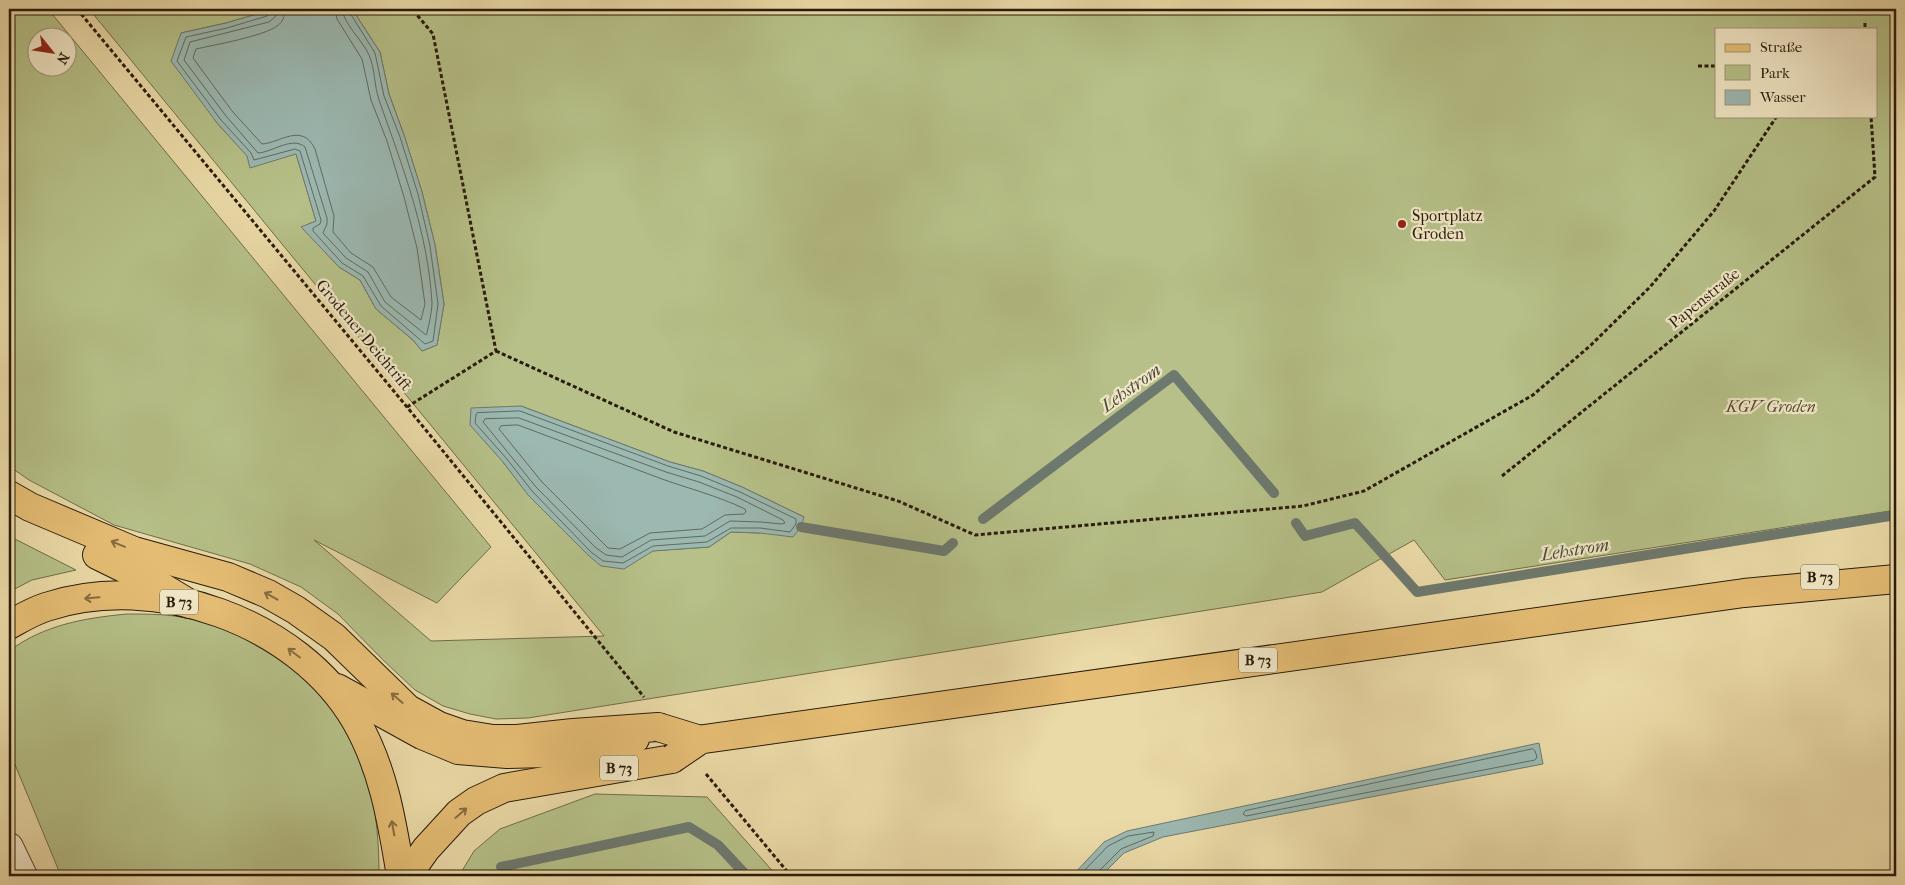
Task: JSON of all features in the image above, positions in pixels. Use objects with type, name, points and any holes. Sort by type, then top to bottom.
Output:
[{"type":"main road","points":[[9,495],[30,507],[134,551],[228,577],[268,594],[296,610],[334,637],[408,709],[439,726],[462,734],[493,739],[516,739],[561,754],[658,727],[697,740]]},
{"type":"main road","points":[[9,514],[133,571],[190,604]]},
{"type":"main road","name":"B 73","points":[[1744,593],[1896,561]]},
{"type":"main road","name":"B 73","points":[[331,685],[422,735],[458,750],[507,754],[561,754],[672,759],[697,740],[771,728],[1744,593],[1896,579]]},
{"type":"main road","name":"B 73","points":[[9,625],[45,607],[79,599],[121,595],[158,597],[190,604],[227,615],[273,638],[297,654],[331,685],[355,720],[378,767],[393,829],[401,876]]},
{"type":"main road","name":"B 73","points":[[407,876],[433,842],[459,813],[476,801],[504,788],[561,754]]},
{"type":"lane","points":[[9,847],[23,876]]},
{"type":"path","name":"Grodener Deichtrift","points":[[77,9],[630,679]]},
{"type":"path","points":[[412,9],[433,34],[496,352]]},
{"type":"path","points":[[1698,66],[1715,66]]},
{"type":"path","points":[[496,352],[674,432],[898,501],[975,535],[1303,506],[1364,491],[1533,395],[1591,345],[1650,287],[1714,211],[1776,118]]},
{"type":"path","name":"Papenstraße","points":[[1502,476],[1875,177],[1871,118]]},
{"type":"path","points":[[407,407],[496,352]]},
{"type":"path","points":[[720,792],[791,876]]},
{"type":"green space","name":"KGV Groden","points":[[9,9],[48,9],[64,28],[28,28],[28,78],[78,78],[78,45],[491,547],[437,603],[314,540],[431,641],[604,636],[89,9],[274,9],[226,23],[181,33],[217,123],[248,156],[296,153],[316,221],[302,227],[339,267],[360,280],[376,309],[413,340],[422,351],[437,345],[444,304],[435,245],[422,192],[389,94],[380,52],[352,9],[1896,9],[1896,510],[1445,580],[1414,540],[1322,592],[528,718],[496,719],[443,706],[415,690],[338,614],[301,587],[250,564],[114,525],[29,480],[9,466]],"holes":[[[521,406],[670,462],[703,471],[742,487],[804,517],[760,533],[731,532],[709,547],[588,555],[528,494],[503,462]]]},
{"type":"green space","points":[[9,536],[76,570],[32,580],[9,592]]},
{"type":"green space","points":[[127,614],[175,616],[221,628],[249,641],[276,657],[301,677],[323,700],[342,725],[357,752],[374,805],[379,852],[379,876],[61,876],[9,750],[9,651],[36,635],[65,624]]},
{"type":"green space","points":[[595,794],[707,797],[777,876],[459,876],[474,851],[500,829]]},
{"type":"water","points":[[274,9],[352,9],[380,52],[389,94],[422,192],[435,245],[444,304],[437,345],[422,351],[413,340],[376,309],[360,280],[339,267],[301,227],[316,221],[296,154],[250,168],[247,156],[217,123],[171,61],[181,33],[226,23]]},
{"type":"water","points":[[521,406],[670,462],[703,471],[742,487],[804,517],[801,527],[793,537],[731,532],[709,547],[653,551],[624,569],[601,566],[528,495],[503,462],[470,425],[471,408]]},
{"type":"water","points":[[1539,743],[1543,764],[1163,837],[1124,853],[1101,876],[1072,876],[1104,842],[1127,831]]},
{"type":"waterway","name":"Lehstrom","points":[[983,519],[1174,375],[1274,493]]},
{"type":"waterway","name":"Lehstrom","points":[[1296,523],[1305,536],[1355,523],[1417,592],[1896,515]]},
{"type":"waterway","name":"Lehstrom","points":[[801,527],[944,551],[953,543]]},
{"type":"waterway","points":[[501,867],[689,827],[718,845],[747,876]]},
{"type":"place","name":"Sportplatz Groden","points":[[1402,224]]}]
